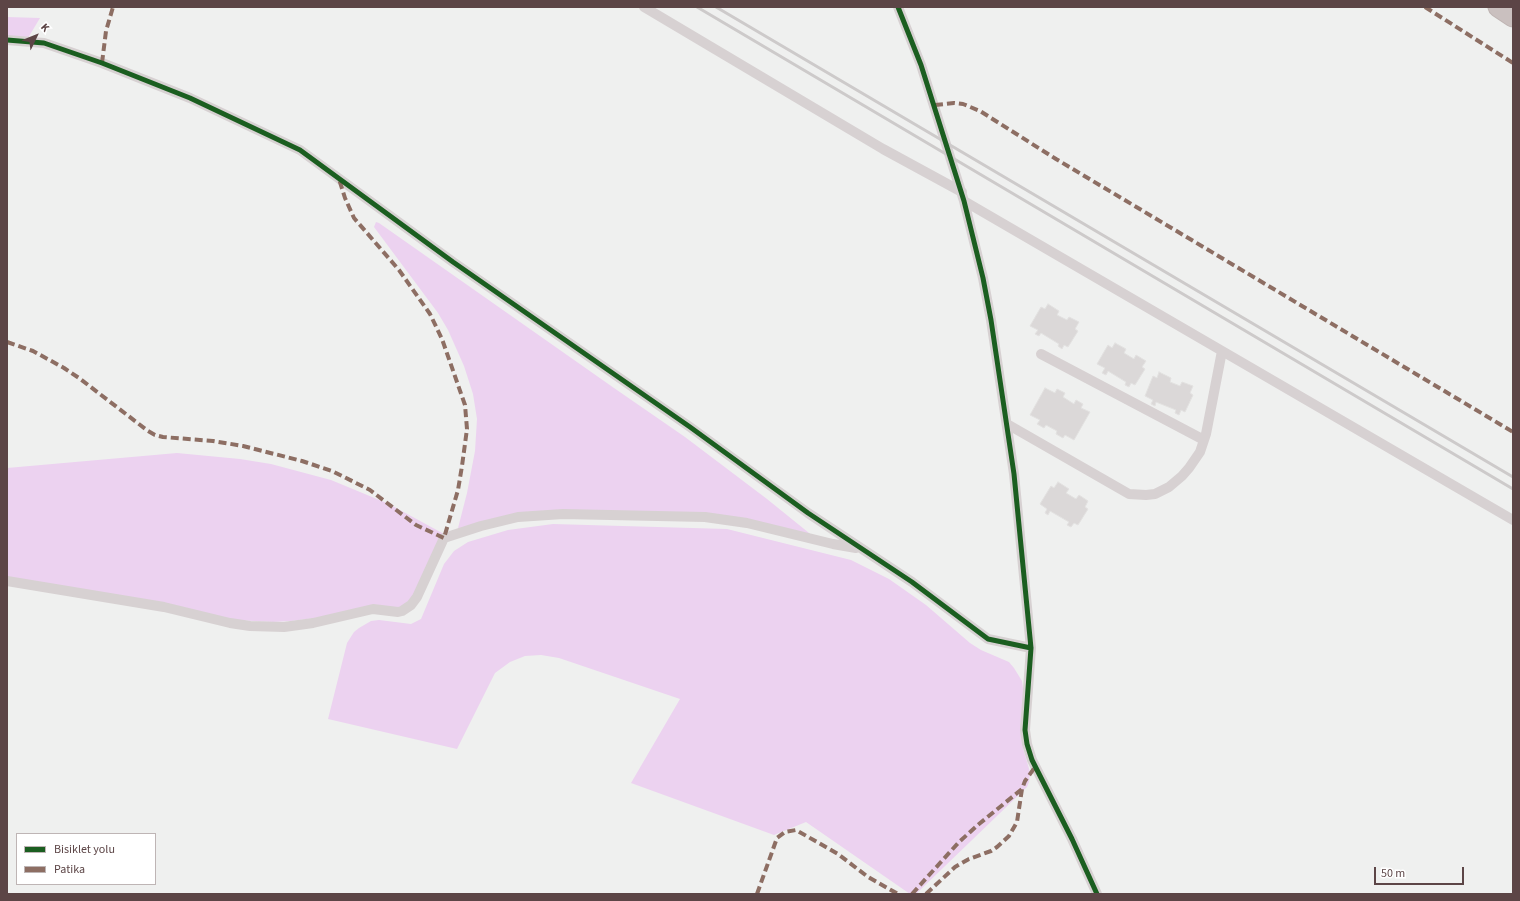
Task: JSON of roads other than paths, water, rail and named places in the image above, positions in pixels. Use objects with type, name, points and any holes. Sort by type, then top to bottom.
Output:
[{"type":"highway","points":[[1498,7],[1513,17]]},
{"type":"street","points":[[644,7],[1222,351],[1513,520]]},
{"type":"street","points":[[898,7],[921,65],[963,197],[983,278],[991,320],[1007,424],[1020,530],[1031,648],[1025,730],[1029,752],[1072,839],[1097,894]]},
{"type":"street","points":[[7,40],[44,43],[102,63],[196,101],[300,150],[454,262],[602,364],[859,548],[912,582],[988,639],[1031,648]]},
{"type":"street","points":[[1007,424],[1129,494],[1155,494],[1179,479],[1195,461],[1204,440],[1222,351]]},
{"type":"street","points":[[1041,354],[1204,440]]},
{"type":"street","points":[[7,580],[156,605],[237,624],[284,627],[313,623],[373,609],[398,612],[411,605],[417,597],[444,538],[480,526],[518,517],[563,514],[705,517],[747,523],[833,544],[859,548]]},
{"type":"railway","points":[[697,7],[1513,489]]},
{"type":"railway","points":[[716,7],[1513,477]]}]
